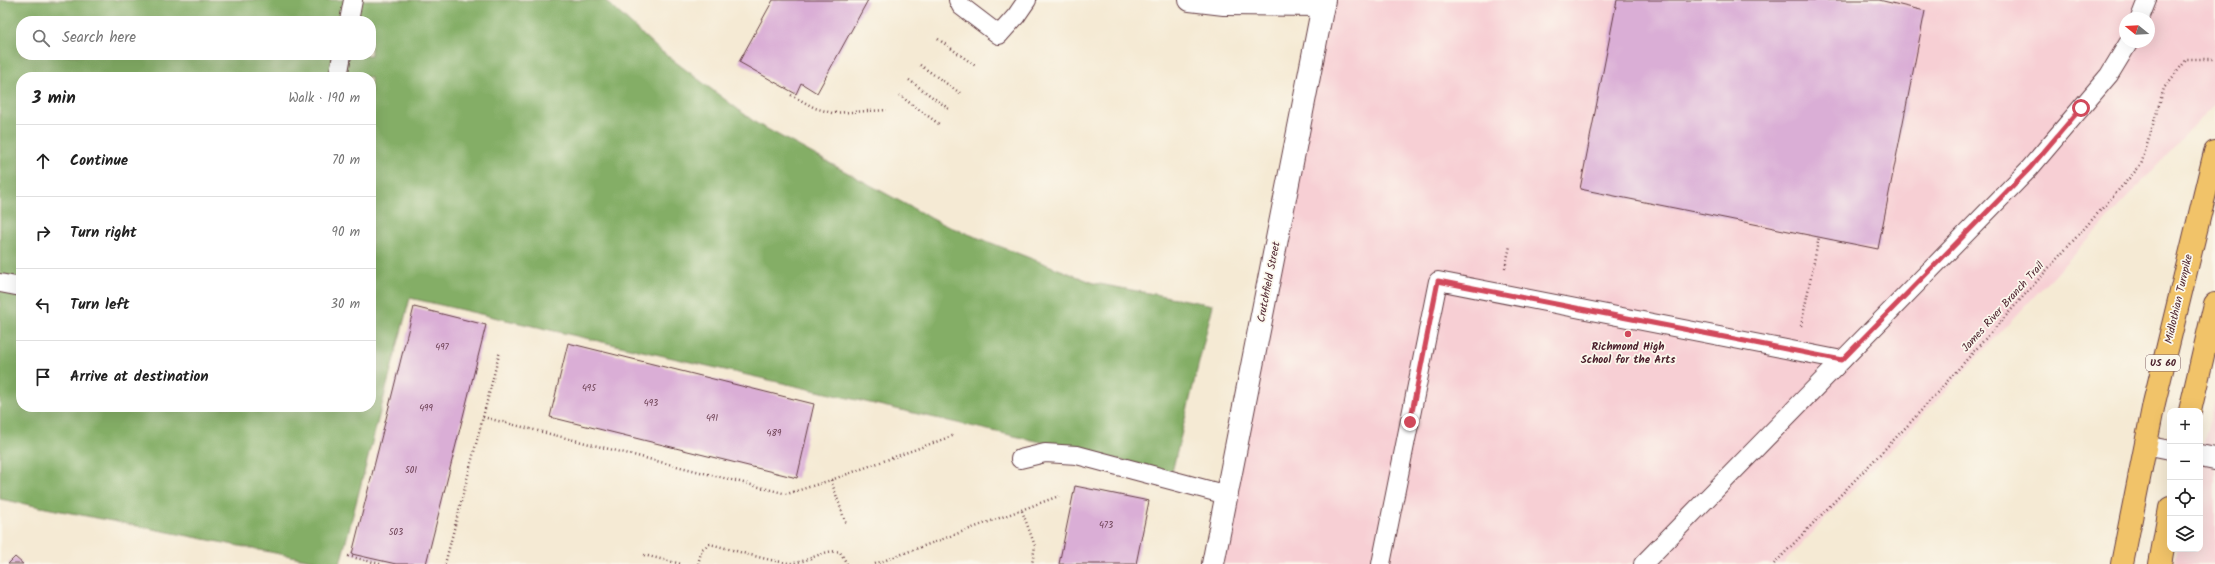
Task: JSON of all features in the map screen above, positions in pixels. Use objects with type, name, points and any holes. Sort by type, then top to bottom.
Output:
[{"type":"main road","name":"Midlothian Turnpike","points":[[2122,564],[2145,445],[2183,280],[2215,152]]},
{"type":"main road","points":[[2191,408],[2215,304]]},
{"type":"main road","points":[[2160,564],[2169,516]]},
{"type":"street","points":[[1190,0],[1224,4],[1324,2]]},
{"type":"street","name":"Crutchfield Street","points":[[1213,564],[1324,2]]},
{"type":"street","points":[[2203,457],[2215,460]]},
{"type":"lane","points":[[350,16],[353,0]]},
{"type":"lane","points":[[958,0],[961,6],[999,34],[1016,16],[1027,0]]},
{"type":"lane","points":[[2142,12],[2147,0]]},
{"type":"lane","points":[[1643,564],[2030,168],[2109,75],[2125,48]]},
{"type":"lane","points":[[339,72],[341,60]]},
{"type":"lane","points":[[1381,564],[1438,281],[1842,360]]},
{"type":"lane","points":[[0,283],[16,287]]},
{"type":"lane","points":[[2145,445],[2167,449]]},
{"type":"lane","points":[[1020,459],[1045,453],[1077,455],[1227,495]]},
{"type":"path","points":[[938,39],[977,67]]},
{"type":"path","name":"James River Branch Trail","points":[[1774,564],[1909,424],[2141,165],[2164,88],[2187,58],[2215,59]]},
{"type":"path","points":[[920,65],[960,93]]},
{"type":"path","points":[[910,80],[949,109]]},
{"type":"path","points":[[791,95],[815,108],[832,113],[887,110]]},
{"type":"path","points":[[899,95],[939,124]]},
{"type":"path","points":[[1805,305],[1819,237]]},
{"type":"path","points":[[1504,273],[1510,246]]},
{"type":"path","points":[[445,564],[500,351]]},
{"type":"path","points":[[483,418],[787,494],[831,480],[955,435]]},
{"type":"path","points":[[831,480],[846,524]]},
{"type":"path","points":[[875,564],[1022,511],[1059,496]]},
{"type":"path","points":[[1022,511],[1035,546],[1032,564]]},
{"type":"path","points":[[698,564],[702,550],[710,544],[789,563],[803,562],[833,550],[840,552],[847,564]]},
{"type":"path","points":[[644,555],[681,564]]},
{"type":"path","points":[[348,556],[380,564]]},
{"type":"shaded area","name":"Richmond High School for the Arts","points":[[1325,0],[2215,0],[2215,104],[1783,564],[1212,564]]},
{"type":"shaded area","points":[[2215,399],[2215,564],[2175,564],[2177,552],[2203,552],[2203,445]]},
{"type":"green space","points":[[0,0],[605,0],[657,48],[756,123],[940,223],[1094,283],[1213,305],[1172,472],[410,298],[340,564],[331,564],[0,499]]},
{"type":"building","points":[[773,0],[868,0],[817,93],[801,83],[796,94],[739,62]]},
{"type":"building","points":[[1617,0],[1879,0],[1925,11],[1878,249],[1580,189]]},
{"type":"building","points":[[414,307],[486,325],[426,564],[396,564],[352,554]]},
{"type":"building","points":[[568,343],[814,404],[797,478],[550,417]]},
{"type":"building","points":[[1075,486],[1149,501],[1136,564],[1059,564]]},
{"type":"building","points":[[15,557],[23,564],[8,564]]},
{"type":"place","name":"Richmond High School for the Arts","points":[[1628,334]]},
{"type":"route","points":[[1410,422],[1438,281],[1842,360],[2030,168],[2081,108]]}]
